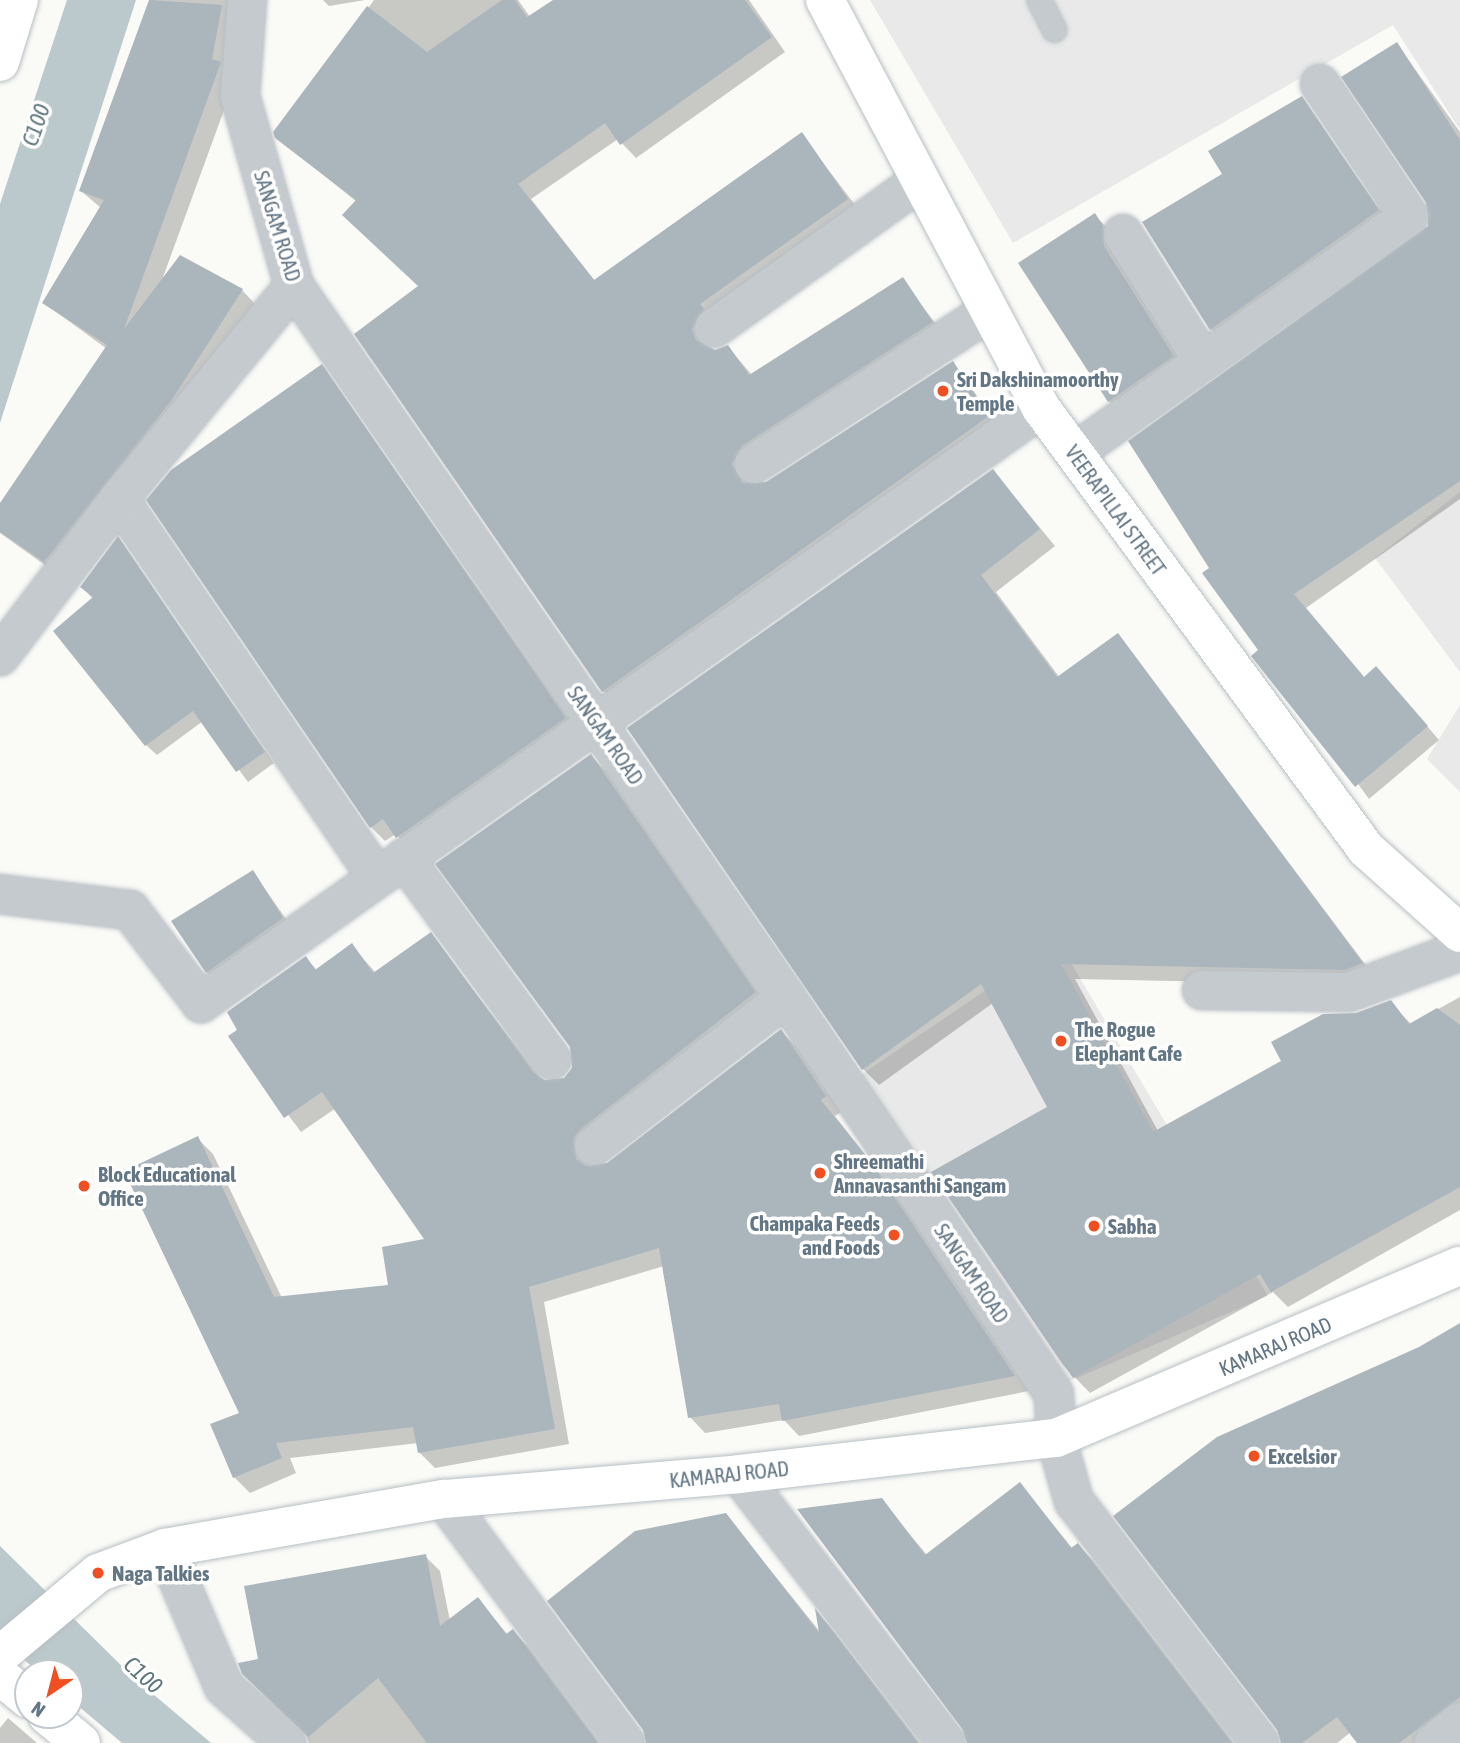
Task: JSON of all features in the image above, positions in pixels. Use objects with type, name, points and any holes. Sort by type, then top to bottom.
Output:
[{"type":"street","points":[[0,62],[19,0]]},
{"type":"street","name":"SANGAM ROAD","points":[[247,0],[240,96],[294,286],[597,721],[1054,1394],[1056,1438],[1074,1501],[1260,1743]]},
{"type":"street","name":"VEERAPILLAI STREET","points":[[825,0],[1041,408],[1366,849],[1460,933]]},
{"type":"street","points":[[1074,453],[1409,216],[1320,84]]},
{"type":"street","points":[[714,328],[920,180]]},
{"type":"street","points":[[1123,234],[1203,361]]},
{"type":"street","points":[[0,656],[119,499],[294,286]]},
{"type":"street","points":[[754,464],[990,312]]},
{"type":"street","points":[[0,894],[130,910],[201,1003],[1041,408]]},
{"type":"street","points":[[119,499],[390,868],[552,1060]]},
{"type":"street","points":[[1202,990],[1349,992],[1460,951]]},
{"type":"street","points":[[594,1146],[786,997]]},
{"type":"street","name":"KAMARAJ ROAD","points":[[0,1656],[98,1573],[165,1548],[444,1499],[739,1474],[1056,1438],[1460,1266]]},
{"type":"street","points":[[739,1474],[946,1743]]},
{"type":"street","points":[[444,1499],[625,1743]]},
{"type":"street","points":[[165,1548],[224,1687],[287,1743]]},
{"type":"street","points":[[0,1676],[14,1688]]},
{"type":"street","points":[[1434,1743],[1460,1722]]},
{"type":"street","points":[[64,1729],[81,1743]]},
{"type":"lane","points":[[1039,0],[1054,29]]},
{"type":"shaded area","points":[[870,0],[1460,0],[1460,130],[1393,25],[1013,243]]},
{"type":"shaded area","points":[[1460,492],[1460,672],[1375,558]]},
{"type":"shaded area","points":[[1460,705],[1460,792],[1427,759]]},
{"type":"shaded area","name":"Sabha","points":[[1058,941],[1268,1296],[1065,1383],[861,1075]]},
{"type":"water","name":"C100","points":[[67,0],[136,0],[0,423],[0,204]]},
{"type":"water","points":[[0,1546],[134,1678],[211,1743],[122,1743],[84,1711],[84,1659],[23,1659],[0,1640]]},
{"type":"building","points":[[149,0],[222,5],[212,59],[221,62],[124,329],[180,255],[243,289],[171,401],[44,562],[0,532],[0,503],[107,345],[42,303],[104,200],[79,191]]},
{"type":"building","points":[[502,0],[515,0],[527,17],[553,0],[745,0],[772,37],[620,145],[605,123],[518,184],[594,280],[802,132],[848,199],[700,304],[704,309],[692,329],[696,340],[715,350],[728,345],[749,375],[903,277],[933,322],[742,446],[732,464],[743,483],[766,482],[953,361],[989,416],[602,692],[354,334],[418,286],[342,215],[356,200],[275,138],[273,132],[367,6],[427,52]]},
{"type":"building","points":[[1397,42],[1460,140],[1460,481],[1294,594],[1364,677],[1376,666],[1428,726],[1355,787],[1251,656],[1258,650],[1202,573],[1209,568],[1128,441],[1428,226],[1427,204],[1341,77]]},
{"type":"building","points":[[1302,96],[1379,210],[1210,330],[1142,222],[1222,174],[1208,151]]},
{"type":"building","points":[[1095,213],[1103,226],[1104,246],[1174,356],[1108,402],[1018,263]]},
{"type":"building","points":[[322,364],[566,718],[396,838],[383,819],[370,828],[146,500],[171,470]]},
{"type":"building","points":[[993,469],[1040,529],[981,575],[1057,677],[1118,633],[1363,963],[1345,970],[1061,964],[1153,1132],[1281,1061],[1271,1042],[1323,1014],[1356,1013],[1391,1000],[1409,1024],[1437,1008],[1460,1025],[1460,1187],[1271,1292],[1260,1274],[1073,1378],[931,1172],[1047,1107],[981,984],[862,1070],[627,728]]},
{"type":"building","points":[[118,536],[265,752],[236,772],[193,711],[145,746],[53,631],[93,597],[80,587]]},
{"type":"building","points":[[591,754],[756,992],[581,1129],[574,1138],[576,1159],[586,1166],[607,1163],[781,1029],[826,1096],[821,1100],[873,1165],[1015,1376],[782,1421],[779,1404],[688,1418],[659,1248],[529,1287],[555,1429],[418,1453],[413,1427],[276,1443],[282,1458],[233,1478],[210,1424],[239,1413],[124,1171],[198,1136],[274,1297],[388,1285],[382,1247],[424,1239],[322,1092],[284,1118],[228,1036],[237,1030],[227,1012],[306,956],[315,970],[352,943],[373,973],[431,932],[534,1073],[544,1080],[564,1078],[572,1068],[570,1047],[435,864]]},
{"type":"building","points":[[253,870],[283,918],[206,973],[171,921]]},
{"type":"building","points":[[1460,1323],[1460,1697],[1399,1743],[1357,1743],[1337,1717],[1302,1743],[1281,1743],[1277,1730],[1113,1516],[1217,1437],[1419,1347]]},
{"type":"building","points":[[1020,1482],[1071,1548],[1078,1543],[1232,1743],[967,1743],[963,1730],[797,1509],[882,1498],[925,1555]]},
{"type":"building","points":[[726,1513],[819,1633],[815,1608],[918,1743],[646,1743],[643,1730],[547,1601],[635,1531]]},
{"type":"building","points":[[426,1554],[440,1626],[478,1597],[506,1634],[513,1629],[598,1743],[427,1743],[378,1678],[308,1737],[242,1674],[238,1663],[258,1659],[244,1586]]},
{"type":"place","name":"Sri Dakshinamoorthy Temple","points":[[943,391]]},
{"type":"place","name":"The Rogue Elephant Cafe","points":[[1061,1041]]},
{"type":"place","name":"Shreemathi Annavasanthi Sangam","points":[[820,1173]]},
{"type":"place","name":"Block Educational Office","points":[[84,1186]]},
{"type":"place","name":"Sabha","points":[[1094,1226]]},
{"type":"place","name":"Champaka Feeds and Foods","points":[[894,1235]]},
{"type":"place","name":"Excelsior","points":[[1254,1456]]},
{"type":"place","name":"Naga Talkies","points":[[98,1573]]}]
